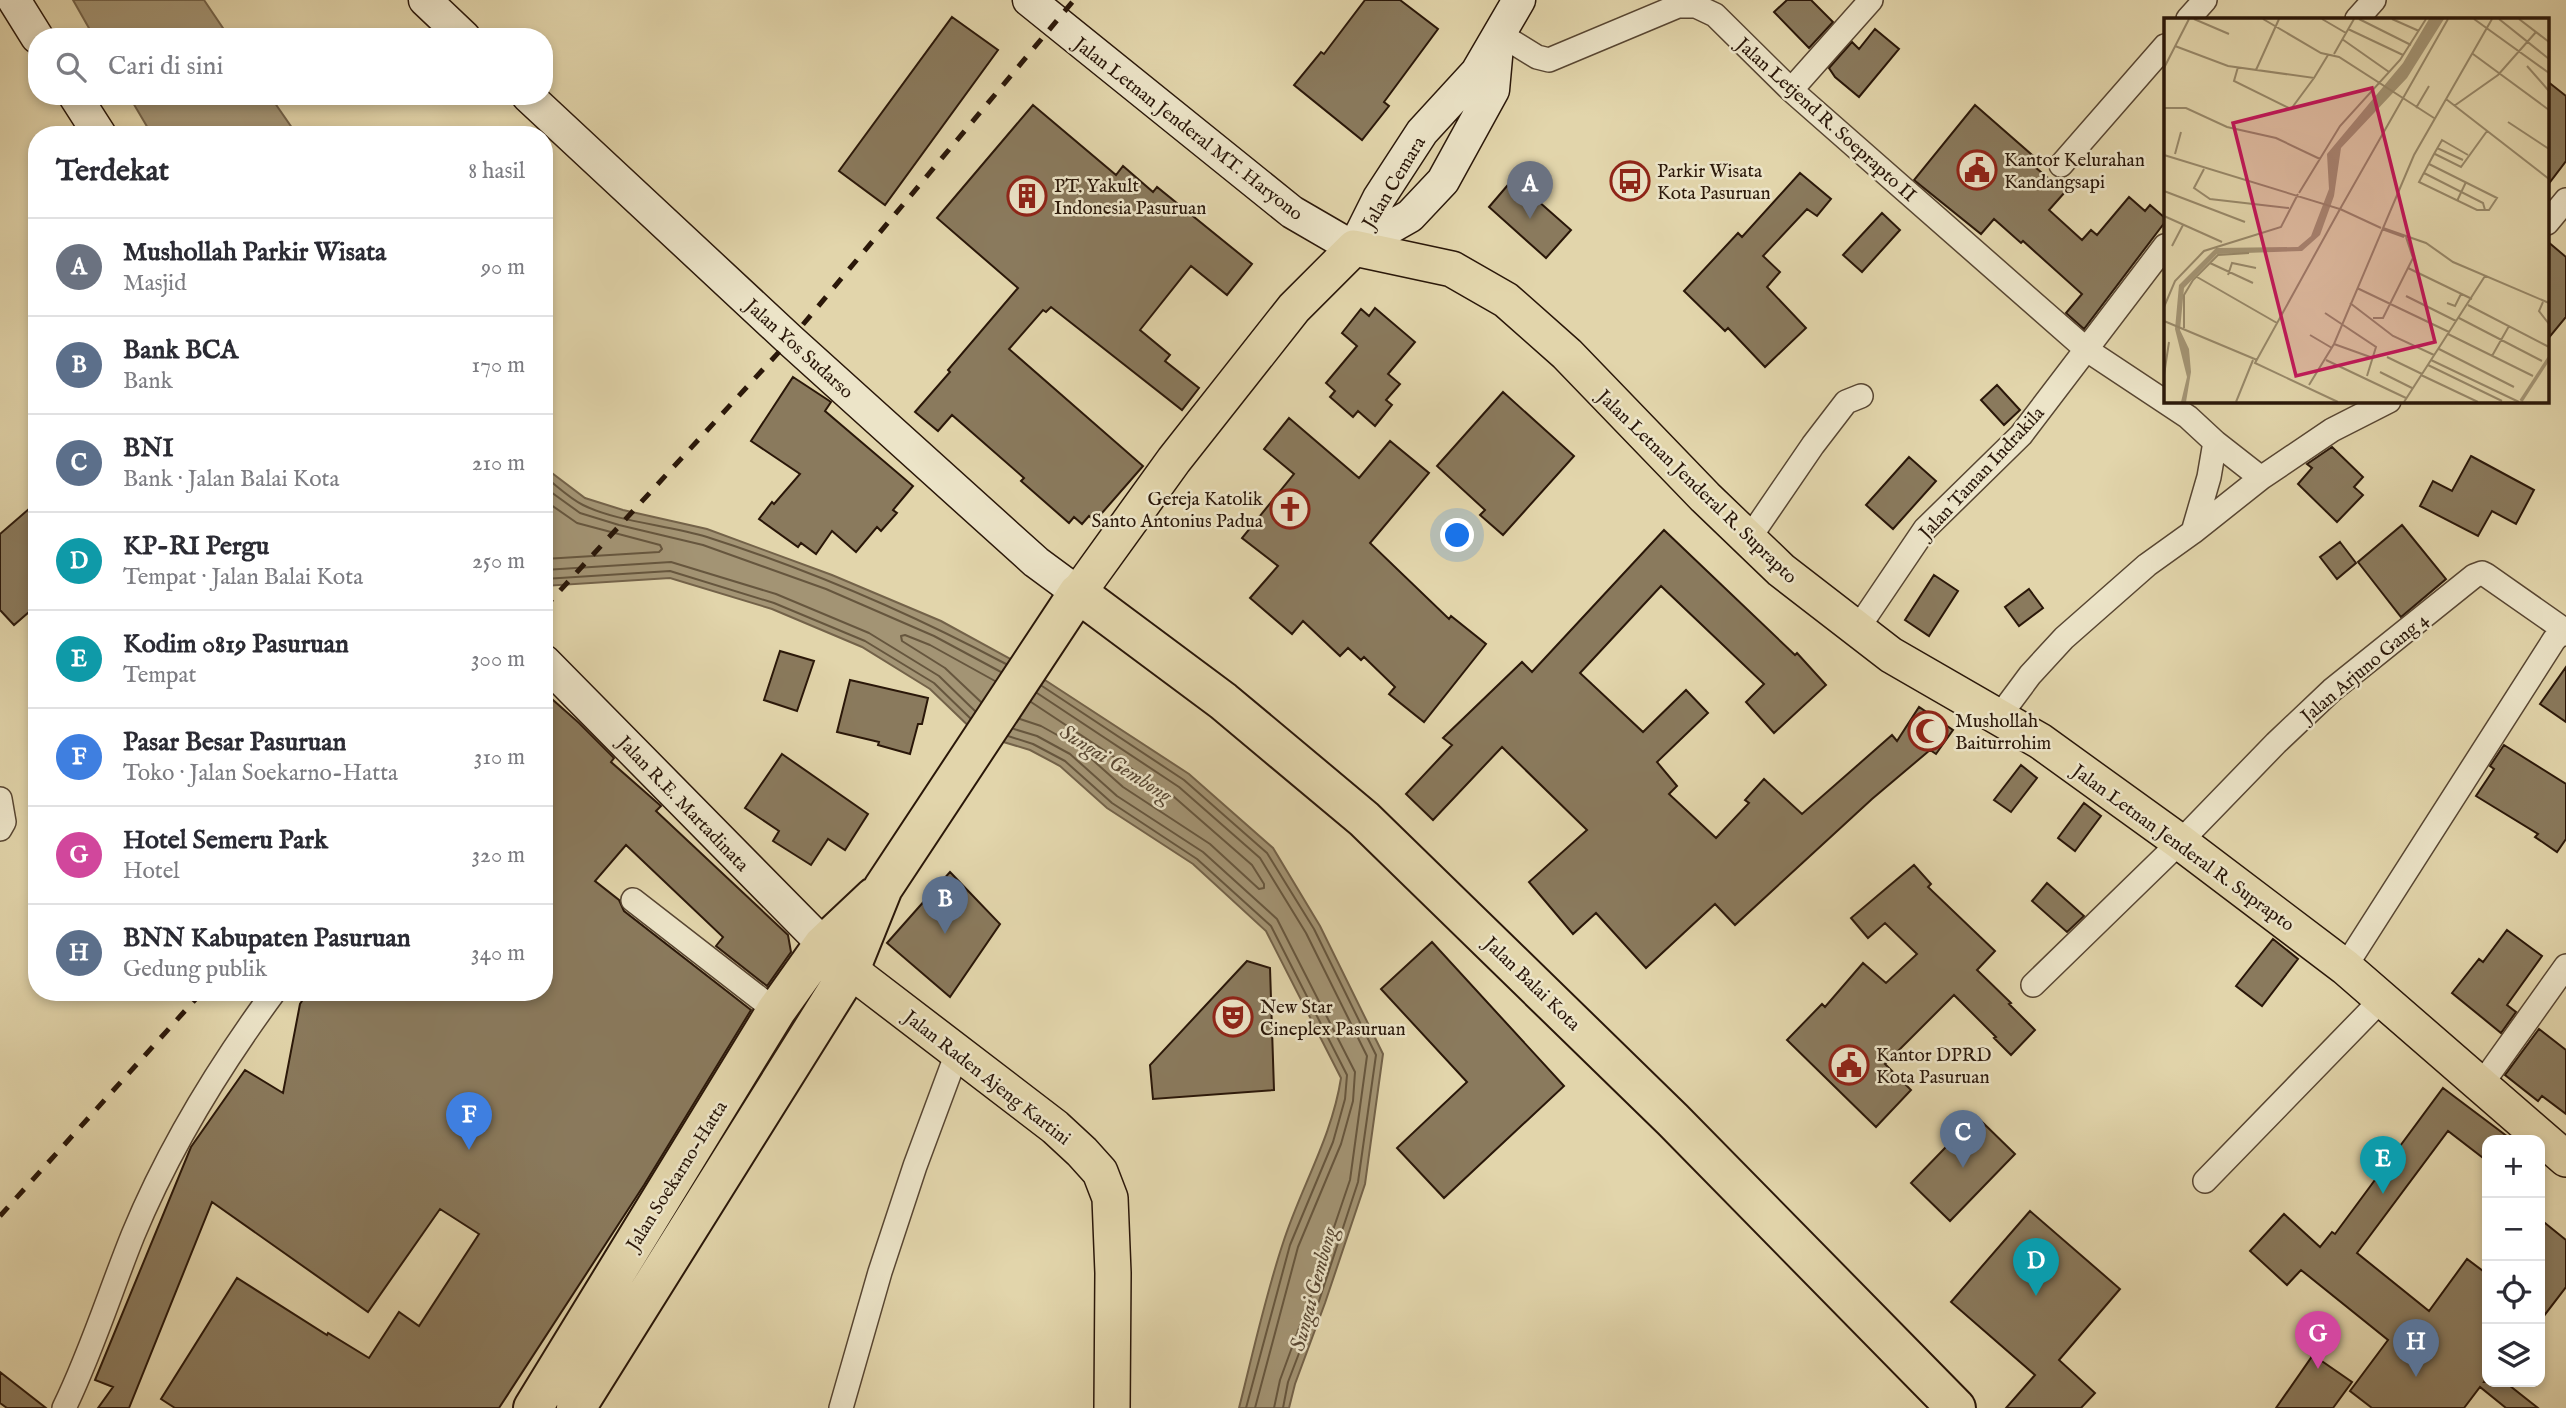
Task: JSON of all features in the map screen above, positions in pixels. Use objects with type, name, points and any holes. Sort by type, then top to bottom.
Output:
[{"type":"highway","points":[[836,958],[1078,593]]},
{"type":"highway","name":"Jalan Balai Kota","points":[[1078,593],[1223,701],[1364,819],[1674,1120],[1956,1408]]},
{"type":"highway","name":"Jalan Soekarno-Hatta","points":[[533,1408],[776,1011],[836,958]]},
{"type":"highway","name":"Jalan Soekarno-Hatta","points":[[576,1408],[836,958]]},
{"type":"main road","points":[[14,0],[31,28]]},
{"type":"main road","points":[[425,0],[455,28]]},
{"type":"main road","name":"Jalan Letnan Jenderal MT. Haryono","points":[[1029,0],[1292,212],[1354,248]]},
{"type":"main road","name":"Jalan Cemara","points":[[1354,248],[1379,198],[1422,132],[1478,72],[1519,0]]},
{"type":"main road","name":"Jalan Cemara","points":[[1354,248],[1410,216],[1443,181],[1462,142],[1493,90],[1499,33]]},
{"type":"main road","points":[[81,105],[94,126]]},
{"type":"main road","name":"Jalan Yos Sudarso","points":[[538,105],[790,340],[1036,562],[1078,593]]},
{"type":"main road","points":[[1078,593],[1174,460],[1294,308],[1354,248]]},
{"type":"main road","name":"Jalan Letnan Jenderal R. Suprapto","points":[[1354,248],[1452,269],[1506,300],[1567,354],[1748,541],[1856,631],[1891,655],[2040,741],[2180,842],[2345,967],[2566,1159]]},
{"type":"main road","name":"Jalan R.E. Martadinata","points":[[553,672],[836,958]]},
{"type":"main road","name":"Jalan Raden Ajeng Kartini","points":[[836,958],[1055,1127],[1100,1172],[1110,1198],[1112,1408]]},
{"type":"street","points":[[1791,90],[1871,0]]},
{"type":"street","points":[[2189,18],[2205,0]]},
{"type":"street","points":[[2358,18],[2374,0]]},
{"type":"street","name":"Jalan Letjend R. Soeprapto II","points":[[1499,33],[1537,57],[1549,60],[1678,6],[1696,6],[1715,15],[1791,90],[2087,350]]},
{"type":"street","points":[[2061,165],[2164,47]]},
{"type":"street","points":[[2548,222],[2566,200]]},
{"type":"street","name":"Jalan Taman Indrakila","points":[[1856,631],[1925,529],[2021,435],[2164,247]]},
{"type":"street","points":[[2087,350],[2164,401]]},
{"type":"street","points":[[1748,541],[1813,445],[1846,402],[1861,396]]},
{"type":"street","points":[[2166,402],[2261,478]]},
{"type":"street","points":[[1998,718],[2030,675],[2064,638],[2147,565],[2261,478],[2332,430],[2387,402]]},
{"type":"street","points":[[2193,532],[2209,477],[2215,442]]},
{"type":"street","name":"Jalan Arjuno Gang 4","points":[[2180,842],[2276,743],[2332,691],[2477,574],[2486,575],[2566,632]]},
{"type":"street","points":[[2345,967],[2554,639],[2566,632]]},
{"type":"street","points":[[0,799],[4,822],[0,829]]},
{"type":"street","points":[[2033,985],[2180,842]]},
{"type":"street","points":[[633,900],[776,1011]]},
{"type":"street","points":[[2481,1084],[2566,966]]},
{"type":"street","points":[[2205,1181],[2382,999]]},
{"type":"street","points":[[64,1408],[134,1234],[173,1146],[242,1036],[267,1001]]},
{"type":"street","points":[[841,1408],[880,1272],[915,1166],[957,1053]]},
{"type":"water","points":[[73,0],[204,0],[223,28],[89,28]]},
{"type":"water","points":[[134,105],[276,105],[291,126],[147,126]]},
{"type":"water","name":"Sungai Gembong","points":[[553,474],[585,498],[623,510],[707,529],[832,575],[941,621],[1025,667],[1189,774],[1273,848],[1320,926],[1383,1054],[1365,1184],[1289,1408],[1239,1408],[1277,1263],[1290,1222],[1331,1121],[1341,1078],[1266,931],[1193,864],[1107,808],[1060,766],[1030,750],[977,734],[930,689],[862,647],[772,609],[670,578],[553,585]]},
{"type":"building","points":[[1365,0],[1400,0],[1438,29],[1384,102],[1389,106],[1362,140],[1294,85],[1321,52],[1324,54]]},
{"type":"building","points":[[1787,0],[1811,0],[1833,22],[1809,48],[1774,12]]},
{"type":"building","points":[[952,17],[998,50],[885,205],[839,171]]},
{"type":"building","points":[[1875,29],[1899,49],[1859,97],[1835,77],[1829,68],[1852,42],[1859,49]]},
{"type":"building","points":[[2548,82],[2566,96],[2566,161],[2548,185]]},
{"type":"building","points":[[1033,105],[1116,175],[1123,166],[1153,192],[1157,187],[1252,264],[1227,295],[1191,266],[1140,330],[1170,355],[1165,361],[1199,388],[1182,410],[1051,307],[1046,312],[1043,310],[1009,349],[1143,466],[1095,521],[1089,516],[1082,524],[1074,517],[1069,523],[1021,481],[1024,478],[952,415],[938,431],[915,412],[1018,288],[937,218]]},
{"type":"building","points":[[1975,105],[2039,161],[2035,167],[2065,192],[2049,210],[2082,240],[2091,230],[2097,235],[2129,197],[2145,211],[2150,205],[2164,217],[2164,223],[2084,329],[2066,313],[2082,294],[2023,241],[2021,243],[1994,219],[1981,234],[1914,180]]},
{"type":"building","points":[[1800,173],[1831,199],[1817,216],[1807,209],[1763,256],[1780,272],[1767,287],[1806,328],[1765,367],[1728,328],[1725,331],[1684,291],[1738,233],[1742,237]]},
{"type":"building","points":[[1513,179],[1571,230],[1546,258],[1489,207]]},
{"type":"building","points":[[1882,213],[1900,230],[1862,272],[1843,255]]},
{"type":"building","points":[[2548,242],[2566,257],[2566,317],[2548,339]]},
{"type":"building","points":[[1375,308],[1415,342],[1388,374],[1400,384],[1386,400],[1392,405],[1375,426],[1358,411],[1353,417],[1330,397],[1335,391],[1326,383],[1357,346],[1342,333],[1361,309],[1369,316]]},
{"type":"building","points":[[793,377],[831,402],[825,411],[913,486],[893,510],[897,513],[881,531],[877,527],[856,552],[832,531],[816,554],[801,543],[798,547],[759,519],[800,474],[751,441]]},
{"type":"building","points":[[1997,385],[2020,410],[2004,425],[1981,400]]},
{"type":"building","points":[[1503,392],[1574,456],[1503,535],[1480,515],[1485,510],[1437,466]]},
{"type":"building","points":[[1289,418],[1359,478],[1390,441],[1429,473],[1370,543],[1449,619],[1451,616],[1486,644],[1424,722],[1389,694],[1395,687],[1364,657],[1361,660],[1348,648],[1340,656],[1303,621],[1292,634],[1250,598],[1278,566],[1242,538],[1294,474],[1264,449]]},
{"type":"building","points":[[2332,447],[2363,477],[2354,487],[2363,495],[2337,522],[2298,484],[2312,468],[2307,464]]},
{"type":"building","points":[[2471,456],[2534,490],[2516,524],[2492,511],[2478,536],[2420,506],[2433,481],[2452,491]]},
{"type":"building","points":[[1909,457],[1936,481],[1893,529],[1866,505]]},
{"type":"building","points":[[28,510],[28,613],[14,625],[0,610],[0,534]]},
{"type":"building","points":[[2402,525],[2446,579],[2401,617],[2358,562]]},
{"type":"building","points":[[1664,530],[1795,655],[1797,653],[1826,685],[1774,733],[1746,702],[1764,684],[1661,586],[1580,673],[1643,732],[1686,690],[1708,713],[1657,762],[1677,786],[1669,794],[1716,838],[1749,803],[1745,800],[1764,779],[1802,814],[1892,735],[1897,741],[1919,707],[1953,730],[1936,754],[1930,750],[1872,799],[1735,925],[1715,904],[1646,968],[1596,913],[1573,934],[1529,882],[1587,830],[1502,747],[1433,820],[1406,794],[1452,745],[1443,738],[1522,662],[1532,672]]},
{"type":"building","points":[[2340,542],[2356,563],[2337,579],[2320,557]]},
{"type":"building","points":[[1934,575],[1958,591],[1929,636],[1905,620]]},
{"type":"building","points":[[2029,589],[2043,608],[2019,626],[2005,607]]},
{"type":"building","points":[[780,651],[814,661],[797,711],[764,700]]},
{"type":"building","points":[[2566,667],[2566,722],[2540,704]]},
{"type":"building","points":[[850,680],[928,698],[922,724],[918,724],[910,754],[878,745],[879,742],[837,732]]},
{"type":"building","points":[[553,700],[614,758],[611,762],[661,806],[656,811],[788,935],[791,952],[767,986],[716,946],[723,937],[626,845],[595,881],[619,900],[624,911],[751,1010],[644,1185],[499,1408],[175,1408],[161,1399],[237,1278],[369,1358],[399,1312],[419,1326],[479,1234],[440,1209],[368,1312],[212,1202],[129,1408],[98,1408],[113,1387],[95,1380],[191,1147],[245,1070],[283,1093],[302,1001],[553,1001]]},
{"type":"building","points":[[2504,745],[2566,784],[2566,839],[2557,852],[2535,837],[2538,834],[2476,796],[2494,769],[2490,766]]},
{"type":"building","points":[[782,754],[868,814],[845,850],[828,839],[811,865],[773,841],[779,831],[745,808]]},
{"type":"building","points":[[2021,765],[2037,778],[2011,812],[1994,800]]},
{"type":"building","points":[[2084,803],[2101,816],[2075,851],[2058,838]]},
{"type":"building","points":[[1914,865],[1931,884],[1928,887],[1995,951],[1977,970],[2035,1030],[2011,1055],[1954,995],[1885,1064],[1911,1090],[1876,1127],[1787,1040],[1822,1004],[1825,1007],[1863,963],[1886,983],[1917,954],[1885,923],[1868,938],[1851,918]]},
{"type":"building","points":[[950,872],[1000,924],[950,997],[887,943]]},
{"type":"building","points":[[2047,883],[2084,916],[2067,932],[2032,901]]},
{"type":"building","points":[[2507,930],[2542,956],[2507,1005],[2516,1012],[2501,1033],[2452,993],[2479,959],[2483,962]]},
{"type":"building","points":[[2273,939],[2298,959],[2262,1006],[2236,986]]},
{"type":"building","points":[[1432,942],[1564,1086],[1444,1198],[1397,1148],[1467,1082],[1381,989]]},
{"type":"building","name":"New Star Cineplex Pasuruan","points":[[1247,961],[1270,968],[1274,1090],[1153,1099],[1150,1065]]},
{"type":"building","points":[[2539,1029],[2566,1050],[2566,1114],[2542,1096],[2538,1101],[2505,1075]]},
{"type":"building","points":[[2443,1088],[2505,1135],[2482,1135],[2482,1157],[2448,1131],[2357,1253],[2429,1311],[2467,1259],[2482,1270],[2482,1387],[2511,1387],[2538,1408],[2506,1408],[2480,1387],[2464,1408],[2372,1408],[2350,1391],[2388,1340],[2301,1270],[2287,1285],[2250,1251],[2284,1214],[2320,1247],[2332,1232],[2335,1234]]},
{"type":"building","points":[[1976,1116],[2015,1154],[1950,1221],[1911,1183]]},
{"type":"building","points":[[2030,1211],[2120,1289],[2059,1360],[2095,1393],[2081,1408],[2006,1408],[2035,1375],[1951,1302]]},
{"type":"building","points":[[2545,1223],[2566,1240],[2566,1287],[2545,1314]]},
{"type":"building","points":[[2313,1355],[2352,1382],[2333,1408],[2276,1408]]},
{"type":"building","points":[[0,1372],[46,1408],[7,1408],[0,1403]]},
{"type":"railway","points":[[553,598],[790,340],[1074,0]]},
{"type":"railway","points":[[0,1216],[194,1001]]},
{"type":"place","name":"Kantor Kelurahan Kandangsapi","points":[[1977,170]]},
{"type":"place","name":"Parkir Wisata Kota Pasuruan","points":[[1630,181]]},
{"type":"place","name":"PT. Yakult Indonesia Pasuruan","points":[[1027,196]]},
{"type":"place","name":"Mushollah Parkir Wisata","points":[[1530,219]]},
{"type":"place","name":"Gereja Katolik Santo Antonius Padua","points":[[1290,509]]},
{"type":"place","name":"Mushollah Baiturrohim","points":[[1928,731]]},
{"type":"place","name":"Bank BCA","points":[[945,934]]},
{"type":"place","name":"New Star Cineplex Pasuruan","points":[[1233,1017]]},
{"type":"place","name":"Kantor DPRD Kota Pasuruan","points":[[1849,1065]]},
{"type":"place","name":"Pasar Besar Pasuruan","points":[[469,1150]]},
{"type":"place","name":"BNI","points":[[1963,1168]]},
{"type":"place","name":"Kodim 0819 Pasuruan","points":[[2383,1194]]},
{"type":"place","name":"KP-RI Pergu","points":[[2036,1296]]},
{"type":"place","name":"Hotel Semeru Park","points":[[2318,1369]]},
{"type":"place","name":"BNN Kabupaten Pasuruan","points":[[2416,1377]]}]
